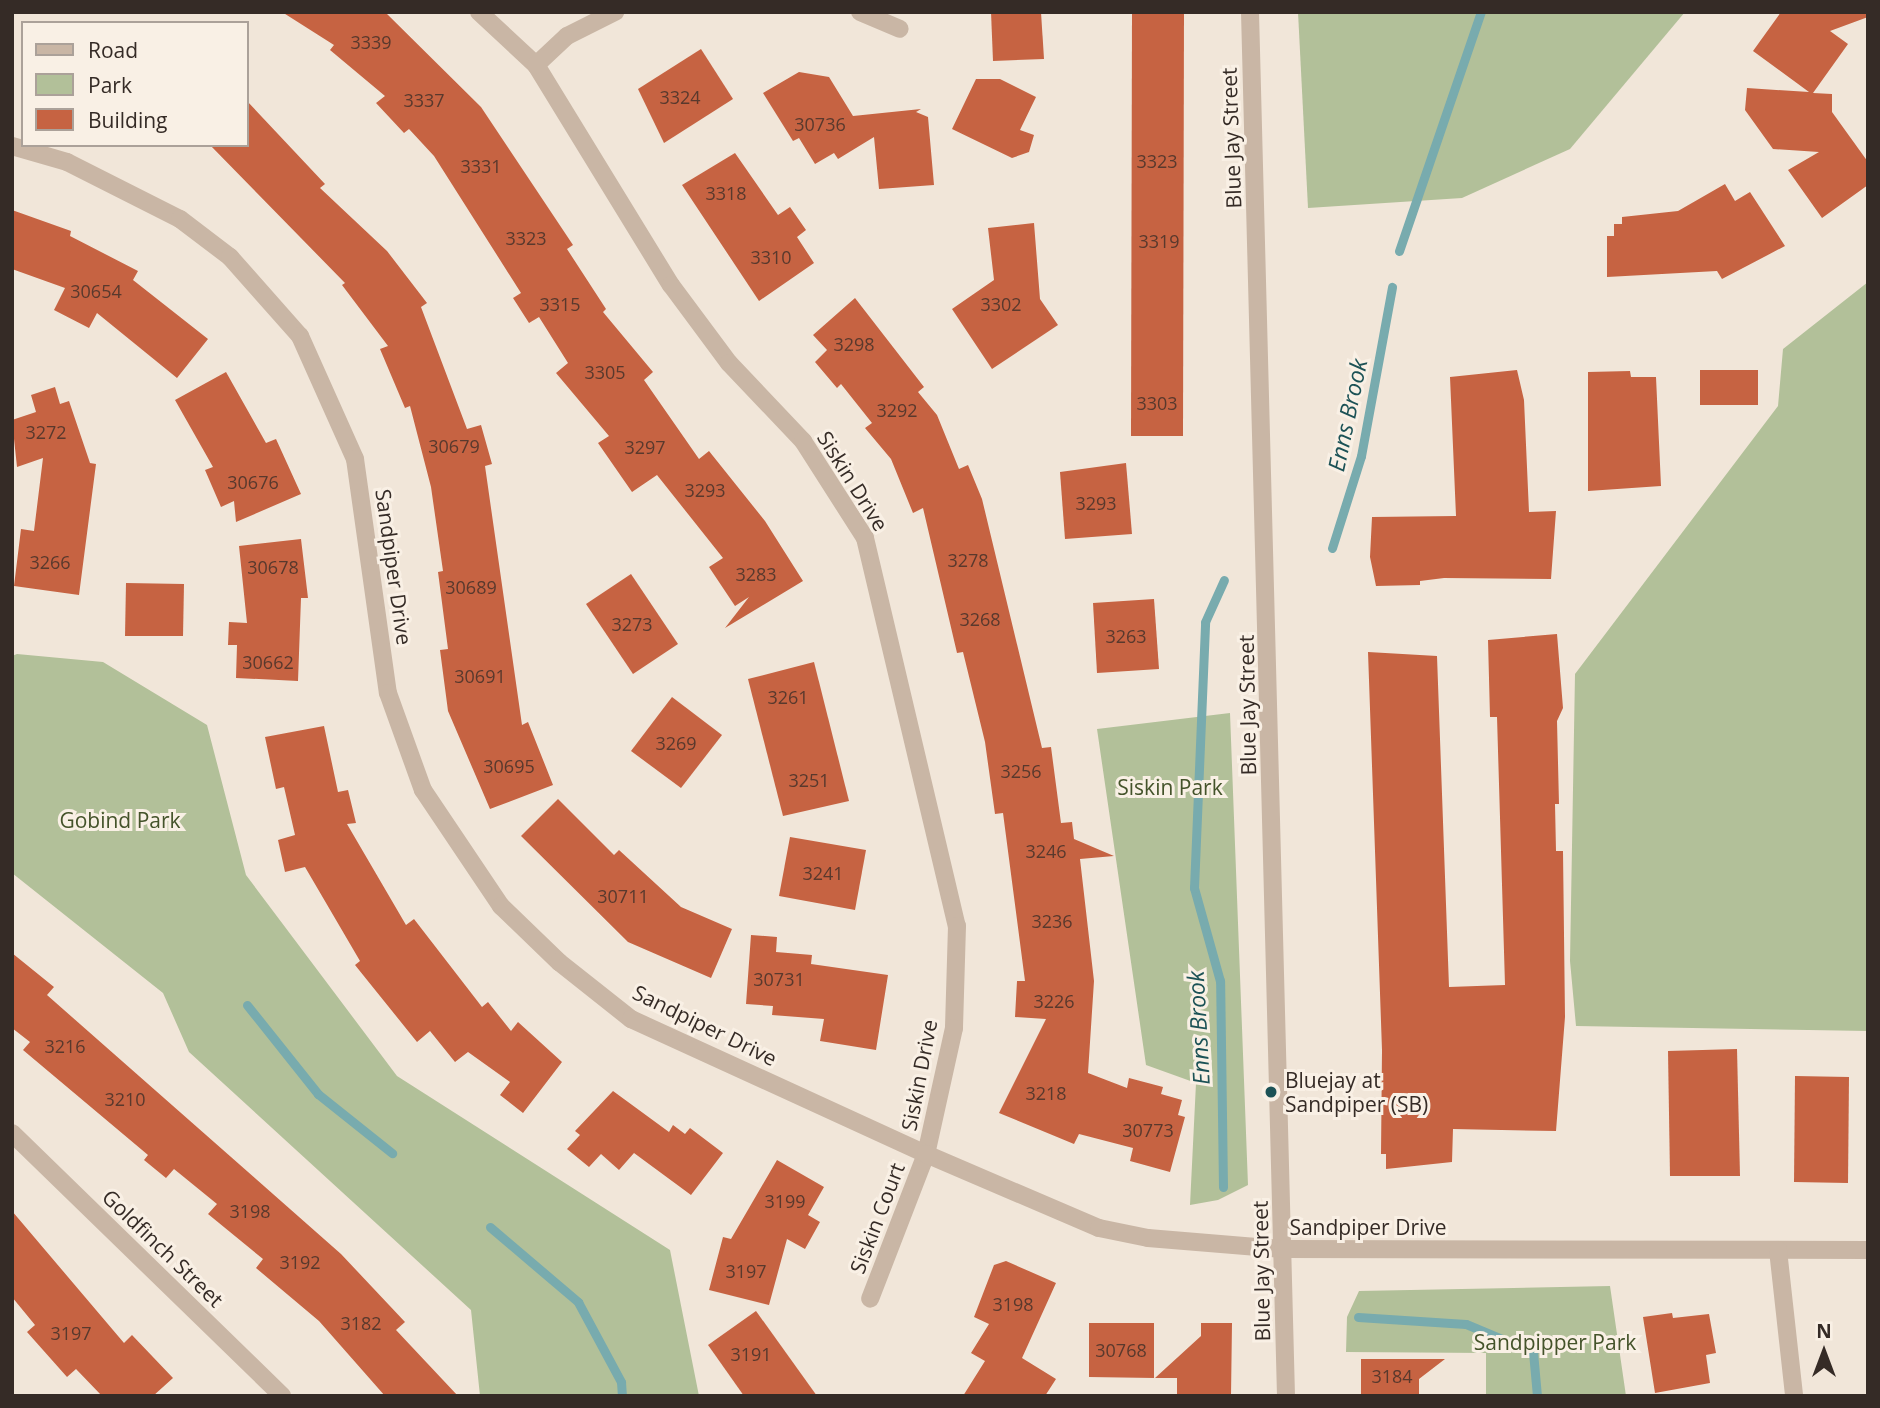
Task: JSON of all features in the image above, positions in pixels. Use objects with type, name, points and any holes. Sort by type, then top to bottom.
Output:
[{"type":"street","name":"Siskin Drive","points":[[479,12],[536,65],[671,285],[729,363],[803,441],[865,538],[957,926],[954,1028],[926,1154]]},
{"type":"street","points":[[536,65],[568,36],[615,12]]},
{"type":"street","points":[[860,12],[900,29]]},
{"type":"street","name":"Blue Jay Street","points":[[1250,12],[1286,1396]]},
{"type":"street","name":"Sandpiper Drive","points":[[12,146],[67,162],[180,219],[230,257],[300,336],[355,459],[388,692],[423,790],[501,906],[559,962],[631,1019],[926,1154],[1099,1228],[1181,1244],[1283,1249],[1868,1250]]},
{"type":"street","name":"Goldfinch Street","points":[[12,1133],[282,1396]]},
{"type":"street","name":"Siskin Court","points":[[870,1299],[926,1154]]},
{"type":"street","points":[[1778,1250],[1794,1396]]},
{"type":"green space","points":[[1298,12],[1685,12],[1570,149],[1462,198],[1308,208]]},
{"type":"green space","points":[[1868,282],[1868,1031],[1576,1026],[1570,961],[1575,674],[1778,406],[1783,349]]},
{"type":"green space","name":"Gobind Park","points":[[17,654],[103,662],[207,725],[246,875],[397,1076],[670,1250],[699,1396],[480,1396],[471,1310],[189,1052],[163,993],[12,873],[12,656]]},
{"type":"green space","name":"Siskin Park","points":[[1230,713],[1248,1185],[1218,1200],[1190,1205],[1196,1083],[1146,1065],[1097,729]]},
{"type":"green space","name":"Sandpipper Park","points":[[1610,1286],[1626,1396],[1486,1396],[1486,1353],[1346,1352],[1347,1317],[1359,1291]]},
{"type":"building","points":[[282,12],[385,12],[481,107],[573,245],[567,249],[606,309],[603,312],[653,372],[644,380],[699,459],[709,451],[765,521],[803,581],[725,628],[749,597],[735,606],[709,567],[723,558],[657,475],[632,492],[598,443],[609,436],[556,373],[568,363],[539,317],[529,323],[513,298],[521,293],[434,156],[409,129],[404,133],[376,103],[385,96],[330,50],[334,45]]},
{"type":"building","points":[[991,12],[1041,12],[1044,59],[993,61]]},
{"type":"building","points":[[1132,12],[1184,12],[1183,436],[1131,436]]},
{"type":"building","points":[[1781,12],[1868,12],[1868,17],[1830,31],[1848,44],[1813,93],[1832,94],[1832,112],[1868,162],[1868,185],[1822,218],[1788,170],[1819,152],[1773,149],[1745,110],[1747,88],[1809,92],[1753,51]]},
{"type":"building","points":[[701,49],[733,99],[664,143],[638,89]]},
{"type":"building","points":[[799,72],[829,77],[853,116],[921,109],[916,112],[928,117],[934,185],[879,189],[874,137],[838,159],[834,153],[815,164],[799,138],[793,141],[763,93]]},
{"type":"building","points":[[976,79],[1000,79],[1036,97],[1020,130],[1034,135],[1029,152],[1012,158],[952,129]]},
{"type":"building","points":[[248,102],[325,184],[320,188],[387,251],[427,303],[421,307],[467,429],[481,425],[492,464],[485,466],[522,725],[528,722],[553,785],[490,809],[448,711],[440,650],[448,649],[438,572],[443,571],[431,487],[410,406],[405,408],[380,349],[388,346],[342,285],[345,283],[212,147],[248,147]]},
{"type":"building","points":[[735,153],[778,215],[790,207],[806,230],[797,237],[814,263],[759,301],[682,185]]},
{"type":"building","points":[[1725,184],[1735,201],[1750,192],[1785,246],[1722,279],[1717,271],[1607,277],[1607,236],[1614,236],[1614,224],[1622,224],[1622,217],[1678,211]]},
{"type":"building","points":[[12,210],[71,231],[70,236],[138,271],[133,280],[208,339],[177,378],[97,313],[89,328],[54,310],[65,288],[12,269]]},
{"type":"building","points":[[1034,223],[1040,299],[1058,325],[992,369],[952,309],[994,280],[988,228]]},
{"type":"building","points":[[855,298],[924,387],[918,392],[937,415],[959,469],[968,465],[982,499],[1042,748],[1051,747],[1061,823],[1072,822],[1074,839],[1114,856],[1080,859],[1094,981],[1088,1073],[1127,1088],[1129,1078],[1163,1087],[1161,1094],[1182,1100],[1178,1115],[1185,1117],[1170,1172],[1130,1161],[1133,1148],[1079,1134],[1074,1144],[999,1113],[1046,1019],[1015,1017],[1017,981],[1025,981],[1003,813],[995,814],[985,742],[963,652],[957,653],[923,508],[913,513],[891,459],[865,428],[872,423],[841,384],[837,388],[815,362],[827,350],[813,335]]},
{"type":"building","points":[[1517,370],[1524,400],[1529,512],[1556,511],[1551,579],[1444,578],[1420,581],[1420,585],[1376,586],[1370,557],[1372,517],[1456,516],[1450,377]]},
{"type":"building","points":[[1700,370],[1758,370],[1758,405],[1700,405]]},
{"type":"building","points":[[1630,371],[1631,377],[1656,377],[1661,486],[1588,491],[1588,372]]},
{"type":"building","points":[[226,372],[266,443],[276,439],[301,494],[236,522],[234,501],[221,507],[205,470],[213,467],[175,400]]},
{"type":"building","points":[[55,387],[60,404],[69,401],[90,463],[96,464],[79,595],[14,586],[21,529],[34,531],[43,458],[17,467],[12,420],[36,412],[31,395]]},
{"type":"building","points":[[1126,463],[1132,534],[1065,539],[1060,472]]},
{"type":"building","points":[[301,539],[308,598],[301,598],[298,681],[236,678],[237,645],[228,645],[229,622],[247,623],[239,546]]},
{"type":"building","points":[[631,574],[678,644],[633,674],[586,604]]},
{"type":"building","points":[[126,583],[184,584],[183,636],[125,636]]},
{"type":"building","points":[[1154,599],[1159,669],[1097,673],[1093,603]]},
{"type":"building","points":[[1557,634],[1563,708],[1557,721],[1559,804],[1555,804],[1556,851],[1563,851],[1565,1017],[1556,1131],[1453,1129],[1452,1162],[1386,1169],[1386,1154],[1381,1154],[1382,1050],[1368,652],[1437,656],[1449,987],[1505,985],[1497,717],[1490,717],[1488,640]]},
{"type":"building","points":[[814,662],[849,801],[783,816],[748,679]]},
{"type":"building","points":[[672,697],[722,735],[681,788],[631,751]]},
{"type":"building","points":[[324,726],[338,792],[348,790],[356,823],[347,824],[406,925],[414,919],[482,1007],[488,1002],[511,1031],[518,1022],[562,1062],[523,1113],[500,1095],[510,1082],[468,1052],[455,1062],[430,1031],[417,1042],[355,965],[360,961],[305,867],[285,872],[278,840],[295,835],[284,787],[276,789],[265,737]]},
{"type":"building","points":[[558,799],[614,855],[619,850],[681,907],[732,929],[711,978],[628,942],[521,836]]},
{"type":"building","points":[[790,837],[866,850],[855,910],[779,896]]},
{"type":"building","points":[[751,935],[777,937],[776,952],[812,955],[811,964],[888,975],[876,1050],[820,1041],[824,1019],[772,1015],[773,1006],[746,1004]]},
{"type":"building","points":[[12,953],[54,987],[47,995],[341,1254],[405,1322],[396,1330],[458,1396],[385,1396],[319,1321],[256,1268],[263,1259],[208,1214],[217,1204],[174,1169],[166,1178],[144,1160],[148,1155],[23,1050],[30,1042],[12,1028]]},
{"type":"building","points":[[1737,1049],[1740,1176],[1670,1176],[1668,1051]]},
{"type":"building","points":[[1795,1076],[1849,1077],[1848,1183],[1794,1182]]},
{"type":"building","points":[[613,1091],[669,1132],[673,1125],[685,1134],[690,1128],[723,1153],[691,1195],[634,1153],[619,1170],[601,1154],[589,1167],[567,1149],[580,1135],[575,1131]]},
{"type":"building","points":[[777,1160],[824,1187],[808,1215],[820,1222],[805,1249],[787,1239],[769,1305],[709,1290],[723,1237],[731,1239]]},
{"type":"building","points":[[12,1211],[124,1343],[132,1335],[173,1378],[153,1396],[102,1396],[76,1369],[67,1377],[27,1332],[35,1325],[12,1297]]},
{"type":"building","points":[[1006,1261],[1056,1283],[1022,1358],[1056,1379],[1045,1396],[963,1396],[985,1361],[971,1353],[989,1324],[974,1317],[994,1265]]},
{"type":"building","points":[[756,1311],[817,1396],[744,1396],[708,1345]]},
{"type":"building","points":[[1672,1313],[1673,1318],[1709,1314],[1716,1353],[1706,1355],[1710,1383],[1655,1393],[1643,1317]]},
{"type":"building","points":[[1089,1323],[1154,1323],[1154,1378],[1089,1377]]},
{"type":"building","points":[[1201,1323],[1232,1323],[1231,1396],[1177,1396],[1177,1378],[1155,1378],[1201,1336]]},
{"type":"building","points":[[1361,1359],[1445,1359],[1419,1379],[1419,1396],[1361,1396]]},
{"type":"waterway","name":"Enns Brook","points":[[1399,251],[1481,12]]},
{"type":"waterway","name":"Enns Brook","points":[[1332,548],[1361,456],[1392,287]]},
{"type":"waterway","name":"Enns Brook","points":[[1223,1187],[1220,981],[1194,888],[1205,622],[1224,580]]},
{"type":"waterway","points":[[247,1005],[318,1094],[392,1153]]},
{"type":"waterway","points":[[490,1227],[578,1302],[621,1382],[622,1396]]},
{"type":"waterway","name":"Enns Brook","points":[[1358,1317],[1466,1324],[1533,1352],[1537,1396]]},
{"type":"place","name":"Bluejay at Sandpiper (SB)","points":[[1271,1092]]}]
